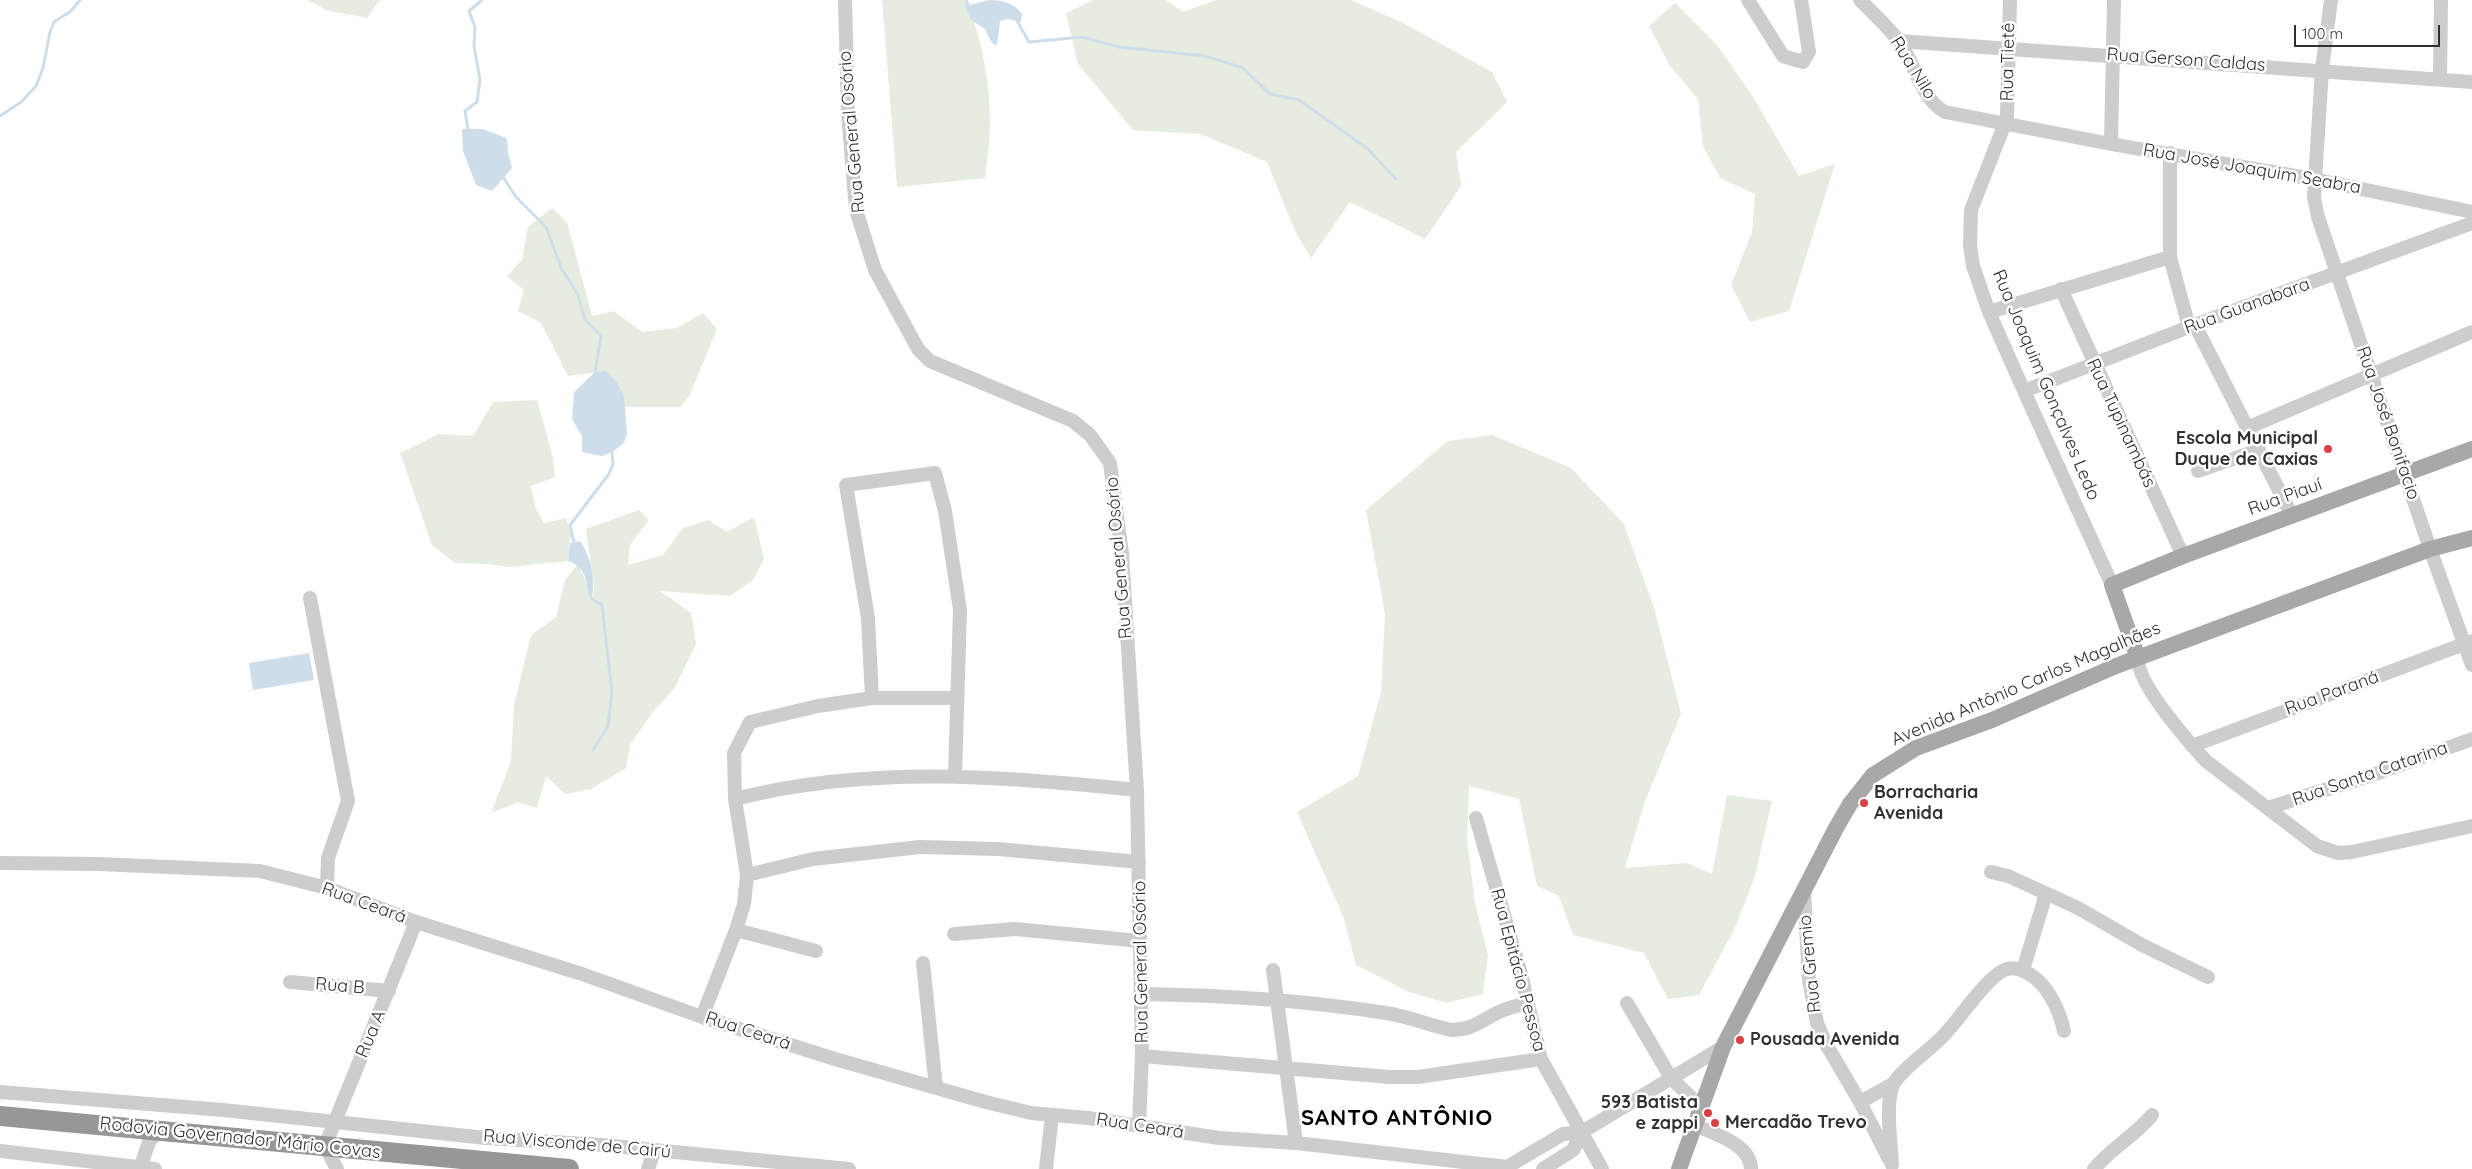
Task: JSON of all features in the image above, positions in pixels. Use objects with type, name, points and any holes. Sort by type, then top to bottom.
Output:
[{"type":"highway","name":"Rodovia Governador Mário Covas","points":[[0,1116],[569,1169]]},
{"type":"main road","name":"Rua Piauí","points":[[2112,585],[2183,556],[2472,449]]},
{"type":"main road","name":"Avenida Antônio Carlos Magalhães","points":[[1679,1169],[1723,1047],[1850,804],[1873,775],[1886,765],[1916,748],[1992,720],[2138,658],[2430,549],[2472,538]]},
{"type":"main road","name":"Rua Joaquim Gonçalves Ledo","points":[[2112,585],[2138,658]]},
{"type":"street","name":"Rua General Osório","points":[[845,0],[848,113],[856,210],[875,270],[898,316],[918,349],[930,361],[1073,421],[1103,450],[1110,463],[1122,554],[1137,790],[1142,1056],[1139,1125]]},
{"type":"street","points":[[1748,0],[1783,56],[1803,62],[1809,52],[1801,0]]},
{"type":"street","name":"Rua Nilo","points":[[1860,0],[1899,41],[1924,89],[1937,107],[1945,112],[2031,130]]},
{"type":"street","name":"Rua Tietê","points":[[2005,124],[2010,0]]},
{"type":"street","points":[[2112,144],[2114,0]]},
{"type":"street","name":"Rua José Bonifacio","points":[[2331,0],[2322,69],[2313,179],[2318,217],[2430,549],[2468,641],[2472,665]]},
{"type":"street","points":[[2440,78],[2441,0]]},
{"type":"street","name":"Rua Gerson Caldas","points":[[1899,41],[2322,69],[2472,82]]},
{"type":"street","name":"Rua Joaquim Gonçalves Ledo","points":[[2005,124],[1976,194],[1970,227],[1973,266],[1989,312],[2112,585]]},
{"type":"street","name":"Rua José Joaquim Seabra","points":[[2031,130],[2313,179],[2472,212]]},
{"type":"street","points":[[2170,153],[2170,257],[2192,326],[2259,450],[2292,516]]},
{"type":"street","name":"Rua Guanabara","points":[[2024,391],[2192,326],[2472,222]]},
{"type":"street","points":[[1989,312],[2170,257]]},
{"type":"street","name":"Rua Tupinambás","points":[[2061,290],[2093,364],[2183,556]]},
{"type":"street","points":[[2247,428],[2472,332]]},
{"type":"street","points":[[2198,471],[2259,450]]},
{"type":"street","points":[[872,698],[868,618],[846,485],[935,473],[945,511],[960,610],[955,776]]},
{"type":"street","points":[[310,598],[348,801],[328,858],[326,888]]},
{"type":"street","name":"Rua Paraná","points":[[2192,746],[2468,641]]},
{"type":"street","points":[[2138,658],[2143,679],[2192,746],[2206,761],[2317,846],[2338,853],[2472,826]]},
{"type":"street","points":[[702,1017],[736,930],[744,904],[746,876],[735,799],[734,753],[750,722],[818,706],[872,698],[957,698]]},
{"type":"street","name":"Rua Santa Catarina","points":[[2268,808],[2381,772],[2472,738]]},
{"type":"street","points":[[735,799],[810,784],[893,777],[955,776],[1040,780],[1137,790]]},
{"type":"street","name":"Rua Epitácio Pessoa","points":[[1476,818],[1527,1003],[1540,1059],[1602,1169]]},
{"type":"street","points":[[746,876],[813,859],[920,847],[998,849],[1139,862]]},
{"type":"street","name":"Rua Ceará","points":[[0,863],[99,864],[260,871],[326,888],[416,922],[582,974],[702,1017],[982,1101],[1052,1115],[1139,1125],[1219,1138],[1296,1143],[1507,1168]]},
{"type":"street","points":[[1990,872],[2008,876],[2104,921],[2142,945],[2208,977]]},
{"type":"street","name":"Rua Gremio","points":[[1804,890],[1805,934],[1812,1004],[1826,1044],[1860,1102],[1893,1167]]},
{"type":"street","points":[[2023,970],[2046,894]]},
{"type":"street","name":"Rua A","points":[[326,1146],[334,1120],[416,922]]},
{"type":"street","points":[[954,934],[1015,929],[1140,941]]},
{"type":"street","points":[[736,930],[816,951]]},
{"type":"street","points":[[923,963],[936,1088]]},
{"type":"street","points":[[1860,1102],[1893,1084],[1942,1038],[1994,976],[2008,968],[2023,970],[2036,979],[2058,1011],[2064,1031]]},
{"type":"street","points":[[1273,970],[1296,1143]]},
{"type":"street","name":"Rua B","points":[[290,982],[389,991]]},
{"type":"street","points":[[1140,994],[1277,999],[1388,1013],[1452,1030],[1462,1030],[1477,1025],[1495,1014],[1527,1003]]},
{"type":"street","points":[[1627,1003],[1671,1078],[1701,1107]]},
{"type":"street","points":[[1507,1168],[1564,1134],[1582,1132],[1723,1047]]},
{"type":"street","points":[[1142,1056],[1418,1077],[1540,1059]]},
{"type":"street","points":[[1893,1084],[1890,1114],[1893,1167]]},
{"type":"street","name":"Rua Visconde de Cairú","points":[[0,1092],[334,1120],[486,1138],[654,1150],[850,1169]]},
{"type":"street","points":[[1046,1169],[1052,1115]]},
{"type":"street","points":[[2094,1169],[2110,1153],[2138,1132],[2152,1115]]},
{"type":"street","points":[[1695,1125],[1741,1149],[1748,1155],[1751,1169]]},
{"type":"street","points":[[140,1168],[149,1142],[159,1130]]},
{"type":"street","points":[[1543,1169],[1573,1150],[1582,1132]]},
{"type":"street","points":[[326,1146],[337,1169]]},
{"type":"street","points":[[648,1169],[654,1150]]},
{"type":"street","points":[[0,1151],[156,1169]]},
{"type":"shaded area","points":[[307,0],[380,0],[367,18],[326,10]]},
{"type":"shaded area","points":[[882,0],[966,0],[981,45],[987,76],[990,131],[985,178],[897,187]]},
{"type":"shaded area","points":[[1094,0],[1166,0],[1183,12],[1216,0],[1351,0],[1403,23],[1492,72],[1507,102],[1456,152],[1461,186],[1425,239],[1350,202],[1311,258],[1295,231],[1267,162],[1201,134],[1133,130],[1078,64],[1066,13]]},
{"type":"shaded area","points":[[1675,3],[1717,45],[1753,97],[1799,176],[1835,164],[1789,311],[1750,322],[1731,285],[1752,232],[1755,194],[1720,178],[1703,146],[1698,99],[1670,66],[1649,26]]},
{"type":"shaded area","points":[[552,208],[567,222],[592,316],[614,311],[642,332],[677,328],[703,313],[717,329],[689,397],[680,407],[625,407],[620,389],[606,371],[568,376],[541,323],[518,311],[524,290],[507,276],[522,260],[528,227]]},
{"type":"shaded area","points":[[537,400],[553,458],[555,477],[531,486],[536,509],[544,523],[566,518],[571,535],[568,561],[509,567],[455,563],[432,545],[400,453],[439,434],[473,436],[493,402]]},
{"type":"shaded area","points":[[1492,435],[1571,468],[1624,524],[1655,611],[1681,714],[1645,801],[1625,868],[1687,863],[1712,874],[1727,795],[1772,801],[1755,876],[1735,928],[1699,995],[1668,999],[1644,953],[1573,935],[1559,896],[1537,886],[1519,799],[1469,786],[1467,841],[1475,903],[1488,955],[1483,994],[1446,1003],[1409,992],[1356,965],[1344,919],[1297,812],[1358,776],[1381,692],[1385,614],[1366,510],[1448,441]]},
{"type":"shaded area","points":[[639,510],[649,520],[630,545],[628,565],[663,555],[683,528],[708,520],[727,532],[754,517],[764,559],[753,580],[730,596],[660,591],[691,613],[696,644],[674,689],[653,712],[630,745],[626,768],[591,789],[565,794],[546,776],[537,808],[518,802],[491,813],[511,761],[514,705],[531,635],[556,617],[565,580],[578,564],[593,598],[594,587],[586,529]]},
{"type":"water","points":[[989,0],[1007,3],[1015,7],[1022,14],[1021,22],[1008,19],[1000,21],[997,46],[992,43],[985,29],[971,20],[965,6]]},
{"type":"water","points":[[462,129],[482,129],[507,138],[512,168],[492,191],[476,185],[463,151]]},
{"type":"water","points":[[606,371],[616,381],[624,396],[627,434],[624,443],[614,451],[602,456],[582,452],[582,436],[572,419],[574,392],[595,372]]},
{"type":"water","points":[[580,541],[592,568],[592,599],[589,596],[582,570],[574,563],[568,561],[570,543]]},
{"type":"water","points":[[309,653],[314,680],[253,690],[249,663]]},
{"type":"waterway","points":[[0,116],[21,102],[36,86],[43,68],[50,32],[54,22],[71,11],[80,0]]},
{"type":"waterway","points":[[468,129],[465,111],[477,102],[480,80],[474,46],[475,27],[469,11],[482,0]]},
{"type":"waterway","points":[[966,0],[968,5]]},
{"type":"waterway","points":[[1017,21],[1029,42],[1082,37],[1119,47],[1205,56],[1243,68],[1270,94],[1299,100],[1368,149],[1396,179]]},
{"type":"waterway","points":[[503,177],[516,197],[546,227],[561,268],[577,293],[585,319],[601,336],[595,372]]},
{"type":"waterway","points":[[574,542],[570,525],[609,474],[613,464],[612,452]]},
{"type":"waterway","points":[[592,599],[602,605],[612,692],[608,726],[593,750]]},
{"type":"place","name":"Escola Municipal Duque de Caxias","points":[[2328,449]]},
{"type":"place","name":"Borracharia Avenida","points":[[1864,803]]},
{"type":"place","name":"Pousada Avenida","points":[[1740,1040]]},
{"type":"place","name":"593 Batista e zappi","points":[[1708,1113]]},
{"type":"place","name":"Mercadão Trevo","points":[[1715,1123]]},
{"type":"district","name":"SANTO ANTÔNIO","points":[[1397,1118]]}]
